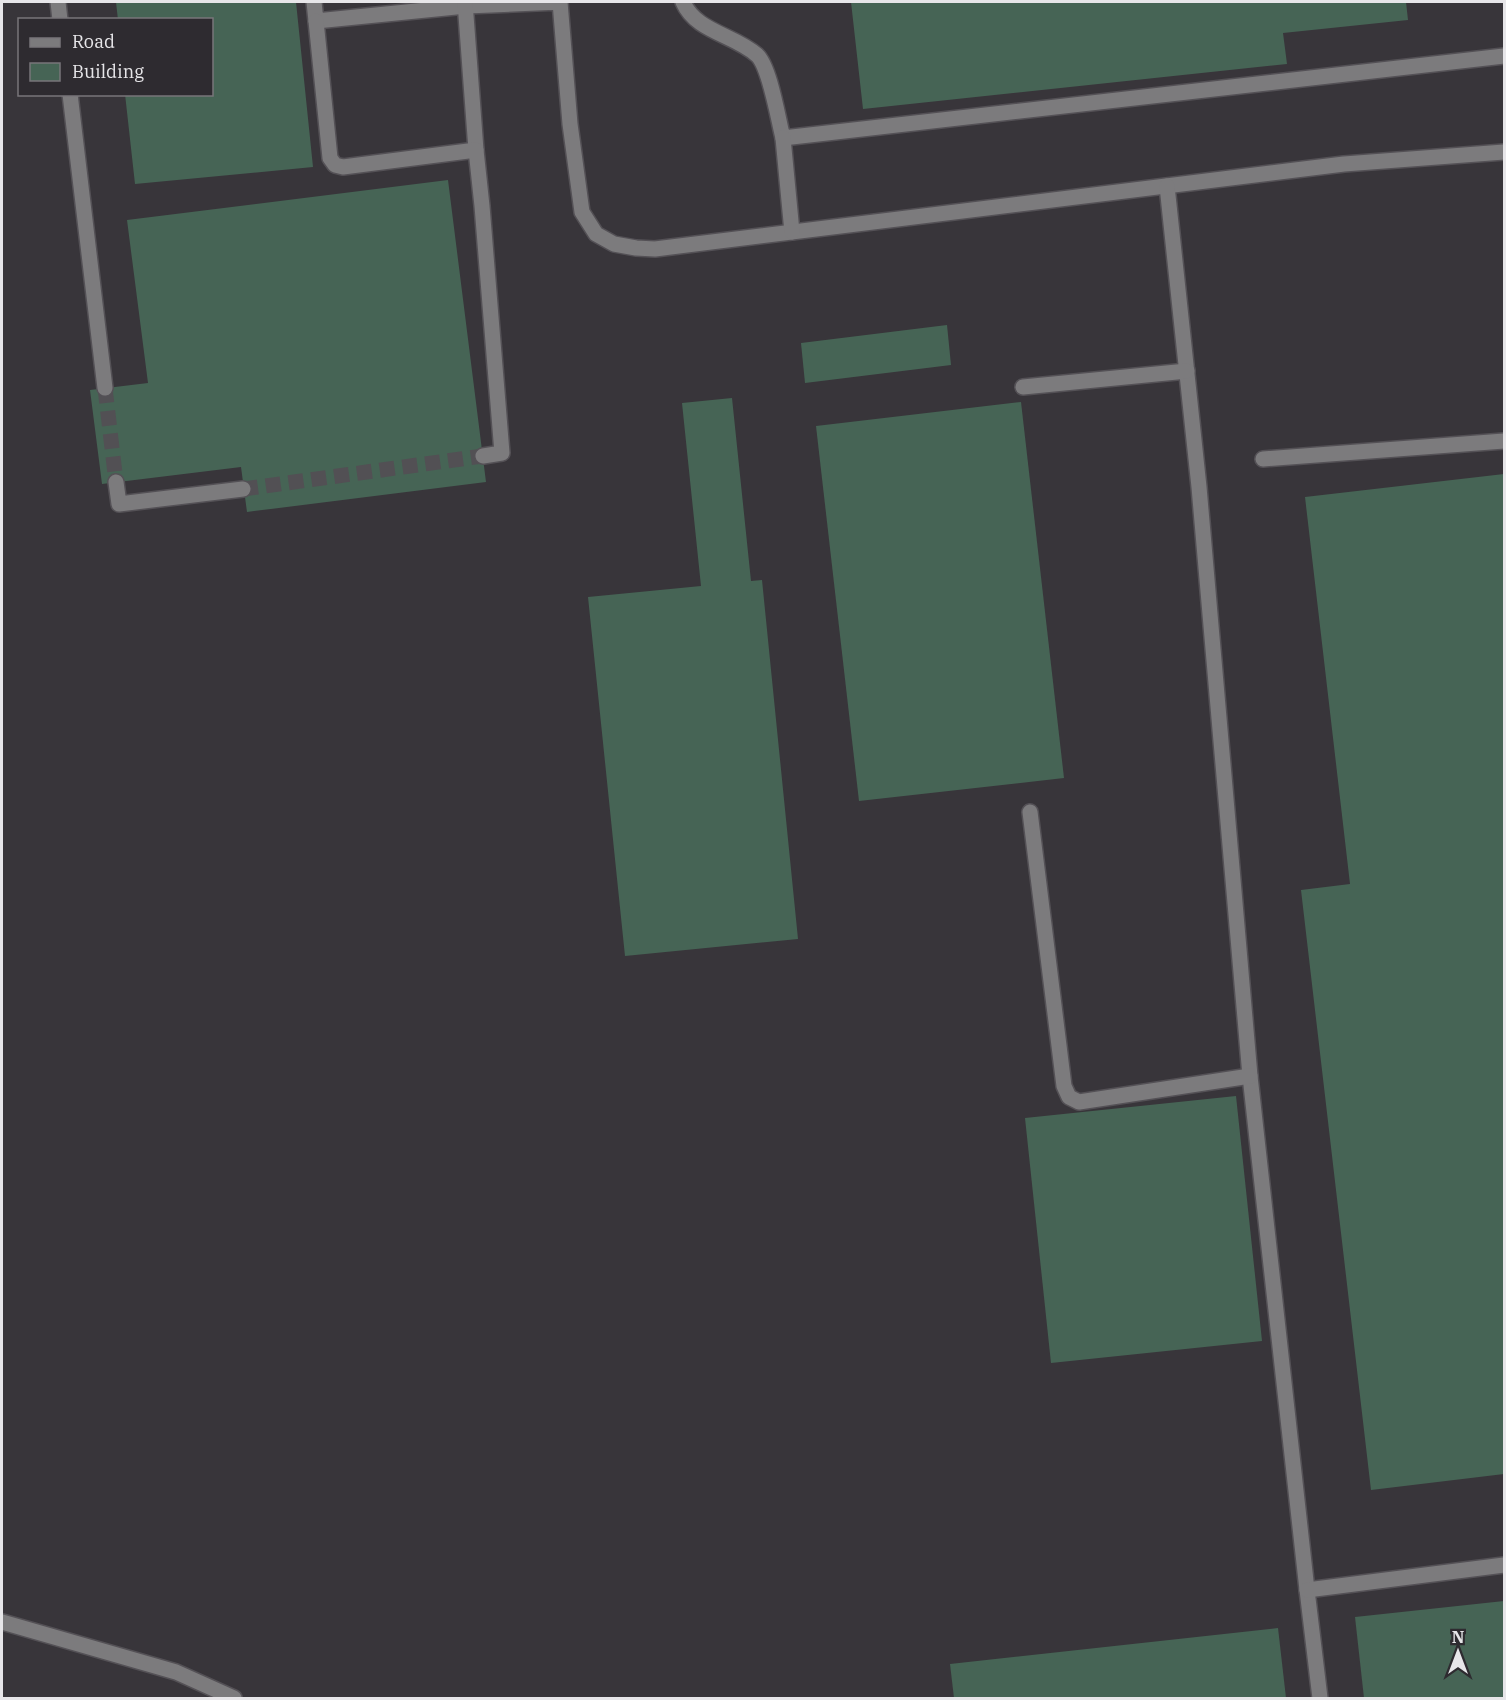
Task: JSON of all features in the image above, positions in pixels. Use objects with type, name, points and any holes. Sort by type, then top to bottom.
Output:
[{"type":"street","points":[[58,2],[60,18]]},
{"type":"street","points":[[314,2],[330,158],[335,165],[344,167],[476,150]]},
{"type":"street","points":[[316,21],[466,4],[560,2],[570,124],[582,212],[596,234],[615,244],[636,248],[655,249],[1344,164],[1504,152]]},
{"type":"street","points":[[683,2],[698,23],[731,39],[758,56],[768,76],[783,138],[792,232]]},
{"type":"street","points":[[466,4],[502,453],[483,456]]},
{"type":"street","points":[[783,138],[1504,56]]},
{"type":"street","points":[[70,96],[105,388]]},
{"type":"street","points":[[1167,186],[1199,487],[1250,1076],[1320,1698]]},
{"type":"street","points":[[1023,387],[1187,371]]},
{"type":"street","points":[[1263,459],[1504,441]]},
{"type":"street","points":[[116,482],[119,504],[243,489]]},
{"type":"street","points":[[1030,812],[1064,1086],[1069,1097],[1079,1102],[1250,1076]]},
{"type":"street","points":[[1307,1590],[1504,1565]]},
{"type":"street","points":[[2,1622],[176,1672],[234,1698]]},
{"type":"building","points":[[116,2],[296,2],[313,167],[135,184],[125,96],[213,96],[213,18],[118,18]]},
{"type":"building","points":[[851,2],[1406,2],[1408,20],[1283,33],[1287,64],[863,109]]},
{"type":"building","points":[[448,180],[486,482],[247,512],[241,467],[102,484],[90,390],[148,383],[127,220]]},
{"type":"building","points":[[947,325],[951,365],[805,383],[801,343]]},
{"type":"building","points":[[732,398],[751,581],[762,580],[798,939],[625,956],[588,597],[701,586],[682,403]]},
{"type":"building","points":[[1021,402],[1064,778],[859,801],[816,426]]},
{"type":"building","points":[[1504,474],[1504,1474],[1371,1490],[1301,890],[1350,884],[1305,497]]},
{"type":"building","points":[[1236,1096],[1262,1341],[1051,1363],[1025,1118]]},
{"type":"building","points":[[1504,1601],[1504,1698],[1364,1698],[1355,1617]]},
{"type":"building","points":[[1278,1628],[1286,1698],[954,1698],[950,1664]]},
{"type":"tunnel","points":[[105,388],[116,482]]},
{"type":"tunnel","points":[[243,489],[483,456]]}]
